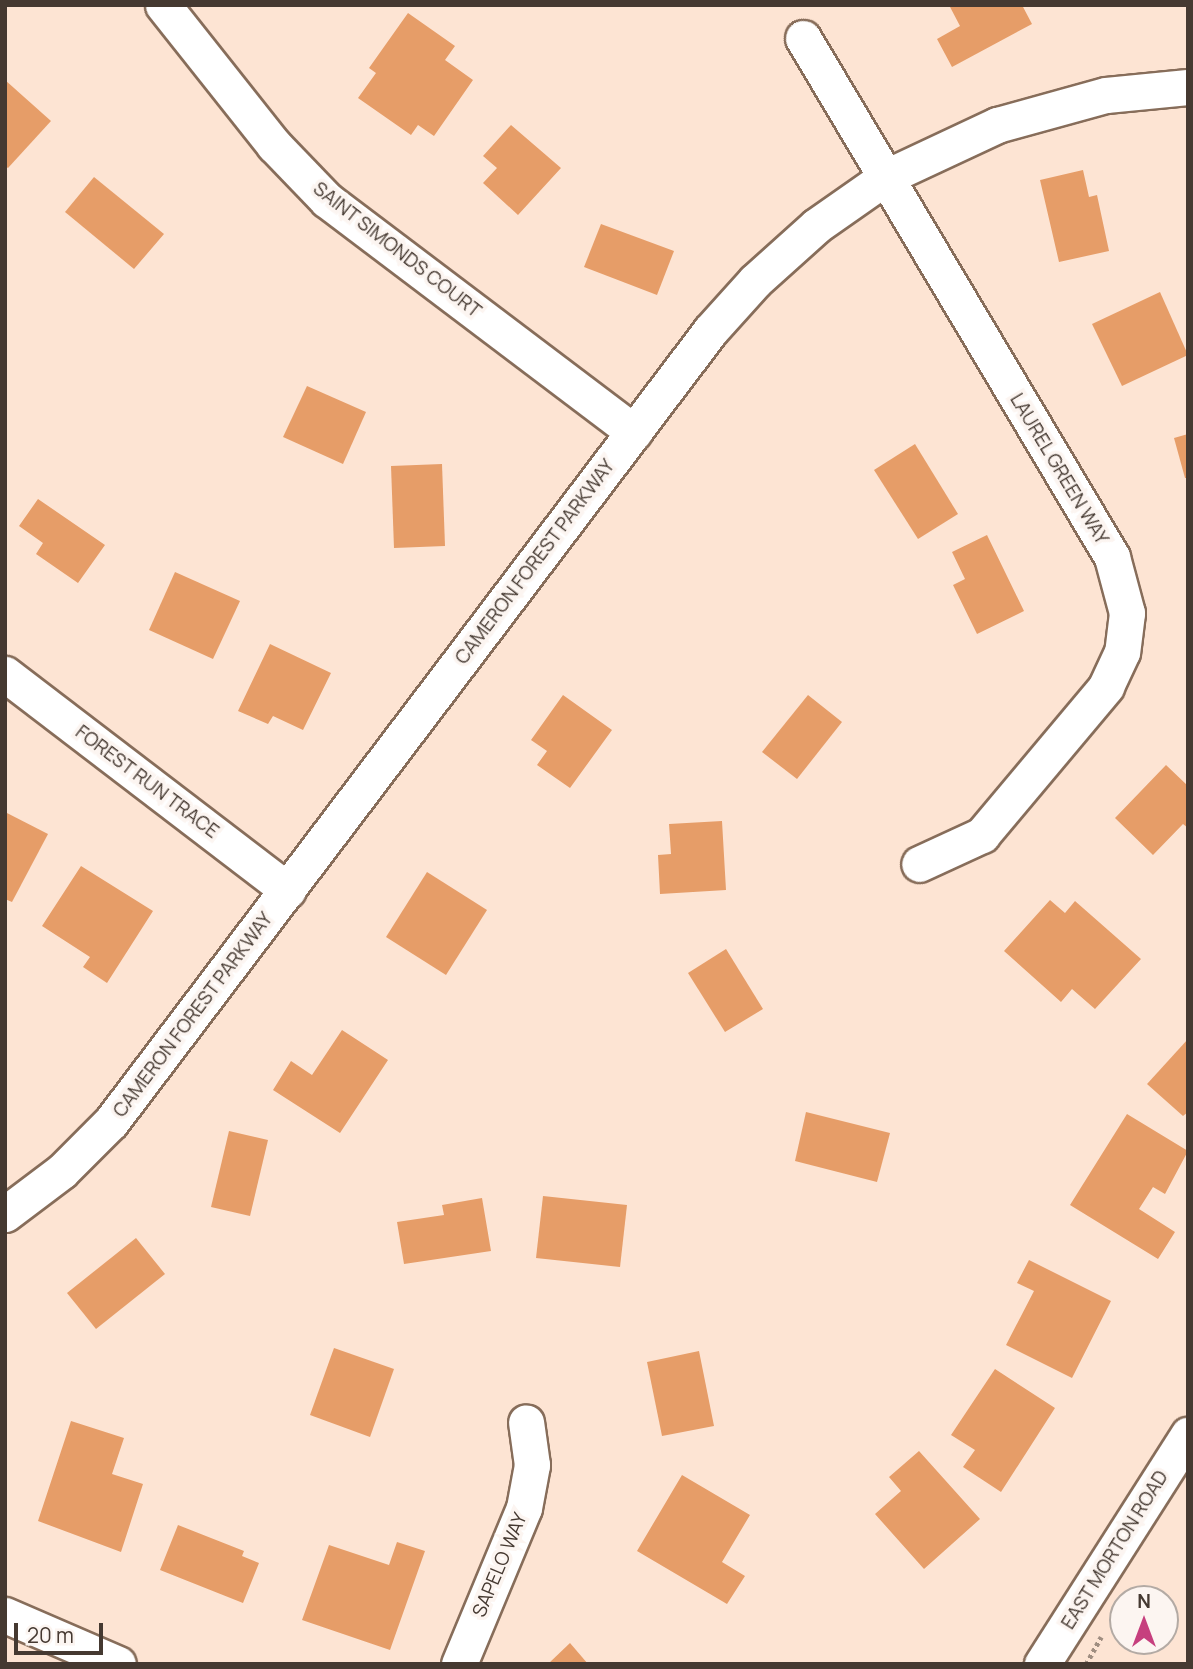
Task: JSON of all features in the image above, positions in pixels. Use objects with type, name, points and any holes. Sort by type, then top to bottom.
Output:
[{"type":"street","name":"SAINT SIMONDS COURT","points":[[163,5],[274,145],[327,200],[634,432]]},
{"type":"street","name":"LAUREL GREEN WAY","points":[[803,38],[1112,557],[1127,613],[1122,652],[1106,687],[982,835],[919,864]]},
{"type":"street","name":"CAMERON FOREST PARKWAY","points":[[5,1214],[62,1171],[111,1122],[710,331],[755,281],[816,226],[886,177],[997,125],[1106,95],[1188,88]]},
{"type":"street","name":"FOREST RUN TRACE","points":[[5,674],[288,890]]},
{"type":"street","name":"SAPELO WAY","points":[[459,1664],[524,1508],[532,1465],[526,1422]]},
{"type":"street","name":"EAST MORTON ROAD","points":[[1042,1664],[1087,1599],[1188,1435]]},
{"type":"street","points":[[5,1615],[118,1664]]},
{"type":"building","points":[[949,5],[1022,5],[1032,24],[952,67],[937,39],[960,26]]},
{"type":"building","points":[[408,13],[455,46],[445,60],[473,80],[434,136],[418,125],[411,135],[358,98],[376,73],[369,68]]},
{"type":"building","points":[[5,80],[51,121],[8,168],[5,166]]},
{"type":"building","points":[[511,125],[561,168],[518,215],[483,183],[497,168],[483,156]]},
{"type":"building","points":[[1083,170],[1089,197],[1097,195],[1109,251],[1059,262],[1040,180]]},
{"type":"building","points":[[94,177],[164,234],[134,269],[65,212]]},
{"type":"building","points":[[601,224],[674,251],[657,295],[584,267]]},
{"type":"building","points":[[1160,292],[1188,355],[1122,386],[1092,324]]},
{"type":"building","points":[[307,386],[366,412],[343,464],[283,437]]},
{"type":"building","points":[[1188,434],[1188,478],[1185,478],[1174,438]]},
{"type":"building","points":[[915,444],[958,514],[918,539],[874,470]]},
{"type":"building","points":[[442,464],[445,546],[394,548],[391,466]]},
{"type":"building","points":[[38,499],[105,545],[78,583],[36,554],[43,543],[19,526]]},
{"type":"building","points":[[987,535],[1024,611],[977,634],[953,585],[965,579],[952,552]]},
{"type":"building","points":[[175,572],[240,601],[213,659],[149,630]]},
{"type":"building","points":[[270,644],[331,673],[303,730],[273,716],[268,724],[238,711]]},
{"type":"building","points":[[563,695],[612,730],[570,788],[537,765],[547,751],[531,740]]},
{"type":"building","points":[[808,695],[842,722],[797,779],[762,752]]},
{"type":"building","points":[[1166,765],[1188,786],[1188,828],[1183,824],[1153,855],[1115,818]]},
{"type":"building","points":[[5,812],[48,834],[12,902],[5,899]]},
{"type":"building","points":[[722,821],[726,890],[660,894],[658,855],[671,854],[669,824]]},
{"type":"building","points":[[81,866],[153,911],[107,983],[83,967],[90,957],[42,926]]},
{"type":"building","points":[[427,872],[487,910],[446,975],[386,937]]},
{"type":"building","points":[[1050,900],[1065,913],[1075,901],[1141,959],[1095,1009],[1072,989],[1061,1002],[1004,951]]},
{"type":"building","points":[[726,949],[763,1009],[725,1032],[688,973]]},
{"type":"building","points":[[342,1030],[388,1060],[340,1133],[273,1090],[291,1061],[312,1075]]},
{"type":"building","points":[[1188,1039],[1188,1112],[1183,1116],[1147,1084]]},
{"type":"building","points":[[806,1112],[890,1133],[877,1182],[795,1161]]},
{"type":"building","points":[[1127,1114],[1188,1151],[1165,1194],[1153,1187],[1139,1209],[1175,1232],[1158,1259],[1070,1205]]},
{"type":"building","points":[[229,1131],[268,1140],[250,1216],[211,1207]]},
{"type":"building","points":[[543,1196],[627,1205],[620,1267],[536,1258]]},
{"type":"building","points":[[482,1198],[491,1251],[404,1264],[397,1222],[444,1215],[442,1205]]},
{"type":"building","points":[[136,1238],[165,1274],[96,1329],[67,1293]]},
{"type":"building","points":[[1029,1260],[1111,1301],[1072,1378],[1006,1345],[1034,1291],[1017,1283]]},
{"type":"building","points":[[334,1348],[394,1369],[370,1437],[310,1415]]},
{"type":"building","points":[[699,1351],[714,1426],[662,1436],[647,1362]]},
{"type":"building","points":[[995,1369],[1055,1408],[1001,1492],[963,1467],[975,1450],[951,1435]]},
{"type":"building","points":[[71,1421],[124,1438],[112,1474],[143,1484],[121,1552],[38,1521]]},
{"type":"building","points":[[919,1451],[980,1519],[924,1569],[875,1514],[901,1491],[889,1477]]},
{"type":"building","points":[[682,1475],[750,1515],[722,1562],[745,1576],[727,1604],[637,1551]]},
{"type":"building","points":[[178,1525],[244,1551],[242,1556],[259,1563],[243,1603],[160,1570]]},
{"type":"building","points":[[397,1542],[425,1551],[390,1650],[302,1620],[329,1545],[389,1565]]},
{"type":"building","points":[[570,1643],[588,1664],[548,1664]]}]
